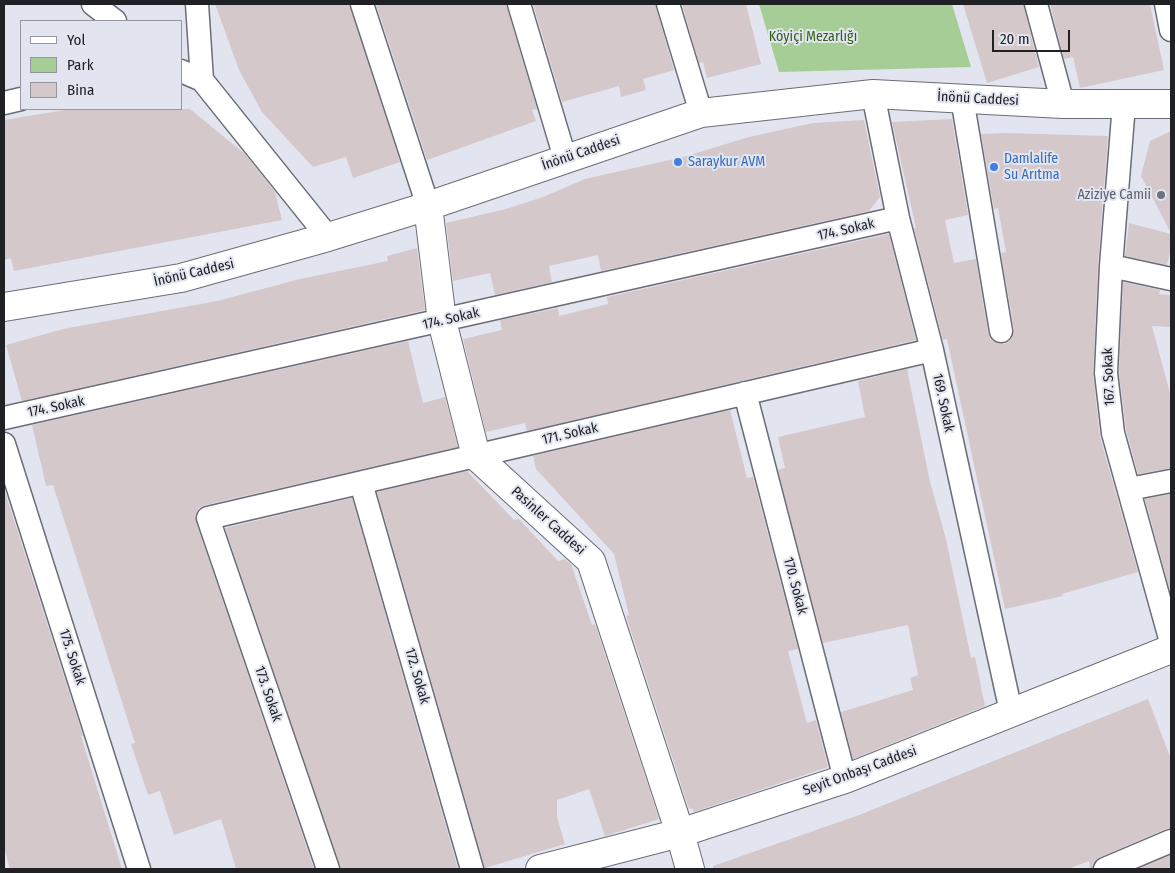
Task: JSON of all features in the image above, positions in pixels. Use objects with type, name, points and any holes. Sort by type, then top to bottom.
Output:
[{"type":"street","points":[[93,4],[114,20]]},
{"type":"street","points":[[197,4],[202,80]]},
{"type":"street","points":[[362,4],[428,206],[442,321],[476,456]]},
{"type":"street","points":[[519,4],[565,158]]},
{"type":"street","points":[[668,4],[701,113]]},
{"type":"street","points":[[1036,4],[1063,104]]},
{"type":"street","points":[[1166,4],[1171,30]]},
{"type":"street","points":[[182,71],[202,80],[328,237]]},
{"type":"street","name":"İnönü Caddesi","points":[[4,307],[181,278],[328,237],[428,206],[701,113],[873,94],[1063,104],[1171,104]]},
{"type":"street","name":"169. Sokak","points":[[873,94],[898,218],[932,350],[1011,712]]},
{"type":"street","points":[[962,98],[1001,332]]},
{"type":"street","points":[[4,103],[20,99]]},
{"type":"street","name":"167. Sokak","points":[[1124,104],[1111,266],[1106,374],[1113,433],[1171,642]]},
{"type":"street","name":"174. Sokak","points":[[4,418],[898,218]]},
{"type":"street","points":[[1111,266],[1171,279]]},
{"type":"street","name":"171. Sokak","points":[[208,518],[932,350]]},
{"type":"street","name":"170. Sokak","points":[[745,393],[845,779]]},
{"type":"street","name":"175. Sokak","points":[[4,444],[139,869]]},
{"type":"street","name":"Pasinler Caddesi","points":[[476,456],[591,561],[690,869]]},
{"type":"street","points":[[1129,489],[1171,481]]},
{"type":"street","name":"172. Sokak","points":[[361,483],[472,869]]},
{"type":"street","name":"173. Sokak","points":[[208,518],[328,869]]},
{"type":"street","name":"Seyit Onbaşı Caddesi","points":[[540,869],[680,833],[845,779],[1171,649]]},
{"type":"street","points":[[1105,869],[1171,841]]},
{"type":"green space","name":"Köyiçi Mezarlığı","points":[[759,4],[952,4],[971,67],[779,72]]},
{"type":"building","points":[[215,4],[349,4],[400,162],[353,178],[346,157],[313,167],[262,112],[239,70]]},
{"type":"building","points":[[376,4],[506,4],[537,109],[532,110],[536,121],[427,160]]},
{"type":"building","points":[[533,4],[655,4],[674,70],[643,79],[646,90],[621,97],[619,86],[562,102]]},
{"type":"building","points":[[682,4],[746,4],[761,64],[707,78],[703,62],[699,63]]},
{"type":"building","points":[[963,4],[1023,4],[1039,67],[987,83]]},
{"type":"building","points":[[1050,4],[1150,4],[1164,70],[1080,88],[1073,57],[1064,59]]},
{"type":"building","points":[[190,109],[245,154],[275,192],[282,220],[14,271],[11,258],[4,260],[4,120],[65,110]]},
{"type":"building","points":[[952,119],[968,215],[945,220],[954,263],[976,259],[988,333],[991,340],[1004,344],[1010,341],[1014,329],[1001,253],[1006,252],[998,208],[994,209],[981,134],[1108,136],[1098,265],[1093,374],[1100,437],[1138,572],[1062,594],[1063,596],[1005,609],[947,339],[943,340],[914,228],[916,228],[892,122]]},
{"type":"building","points":[[864,120],[880,197],[869,211],[601,271],[598,255],[549,266],[552,282],[495,295],[490,273],[453,281],[446,223],[506,209],[543,197],[585,179],[683,157],[749,137],[813,123]]},
{"type":"building","name":"Aziziye Camii","points":[[1171,131],[1171,233],[1141,176],[1150,141]]},
{"type":"building","points":[[1129,223],[1171,234],[1171,248],[1167,265],[1125,256]]},
{"type":"building","points":[[889,234],[916,340],[527,431],[525,423],[486,432],[463,339],[502,330],[500,320],[558,308],[559,316],[608,304],[607,297]]},
{"type":"building","points":[[417,248],[425,310],[22,401],[6,345],[63,329],[217,301],[300,279],[388,261],[387,256]]},
{"type":"building","points":[[1123,282],[1160,290],[1159,294],[1171,295],[1171,327],[1152,326],[1171,397],[1171,468],[1138,474],[1126,430],[1119,373]]},
{"type":"building","points":[[408,341],[423,403],[445,397],[458,447],[205,505],[199,508],[195,515],[314,869],[236,869],[221,819],[174,835],[160,791],[148,795],[131,744],[135,743],[53,485],[46,486],[32,425]]},
{"type":"building","points":[[907,369],[930,482],[946,539],[971,658],[975,657],[985,706],[853,759],[841,712],[913,690],[910,678],[918,675],[908,625],[823,643],[778,470],[785,468],[778,437],[865,417],[858,381]]},
{"type":"building","points":[[730,410],[747,478],[753,477],[798,649],[788,651],[807,723],[816,720],[828,767],[694,812],[692,808],[689,809],[626,616],[629,615],[614,554],[536,469],[533,456]]},
{"type":"building","points":[[467,471],[514,520],[519,519],[558,561],[565,559],[571,564],[592,625],[595,624],[659,819],[605,836],[589,789],[557,800],[557,817],[565,844],[485,868],[377,492]]},
{"type":"building","points":[[4,489],[83,736],[81,736],[122,869],[10,869],[4,847]]},
{"type":"building","points":[[1171,494],[1171,594],[1145,499]]},
{"type":"building","points":[[352,498],[458,869],[341,869],[225,528]]},
{"type":"building","points":[[1148,699],[1171,759],[1171,828],[1100,857],[1094,862],[1092,869],[1090,869],[1089,861],[1068,869],[713,869],[713,866],[859,815]]},
{"type":"building","points":[[1171,855],[1171,869],[1138,869]]},
{"type":"place","name":"Saraykur AVM","points":[[678,162]]},
{"type":"place","name":"Damlalife Su Arıtma","points":[[994,167]]},
{"type":"place","name":"Aziziye Camii","points":[[1161,195]]}]
